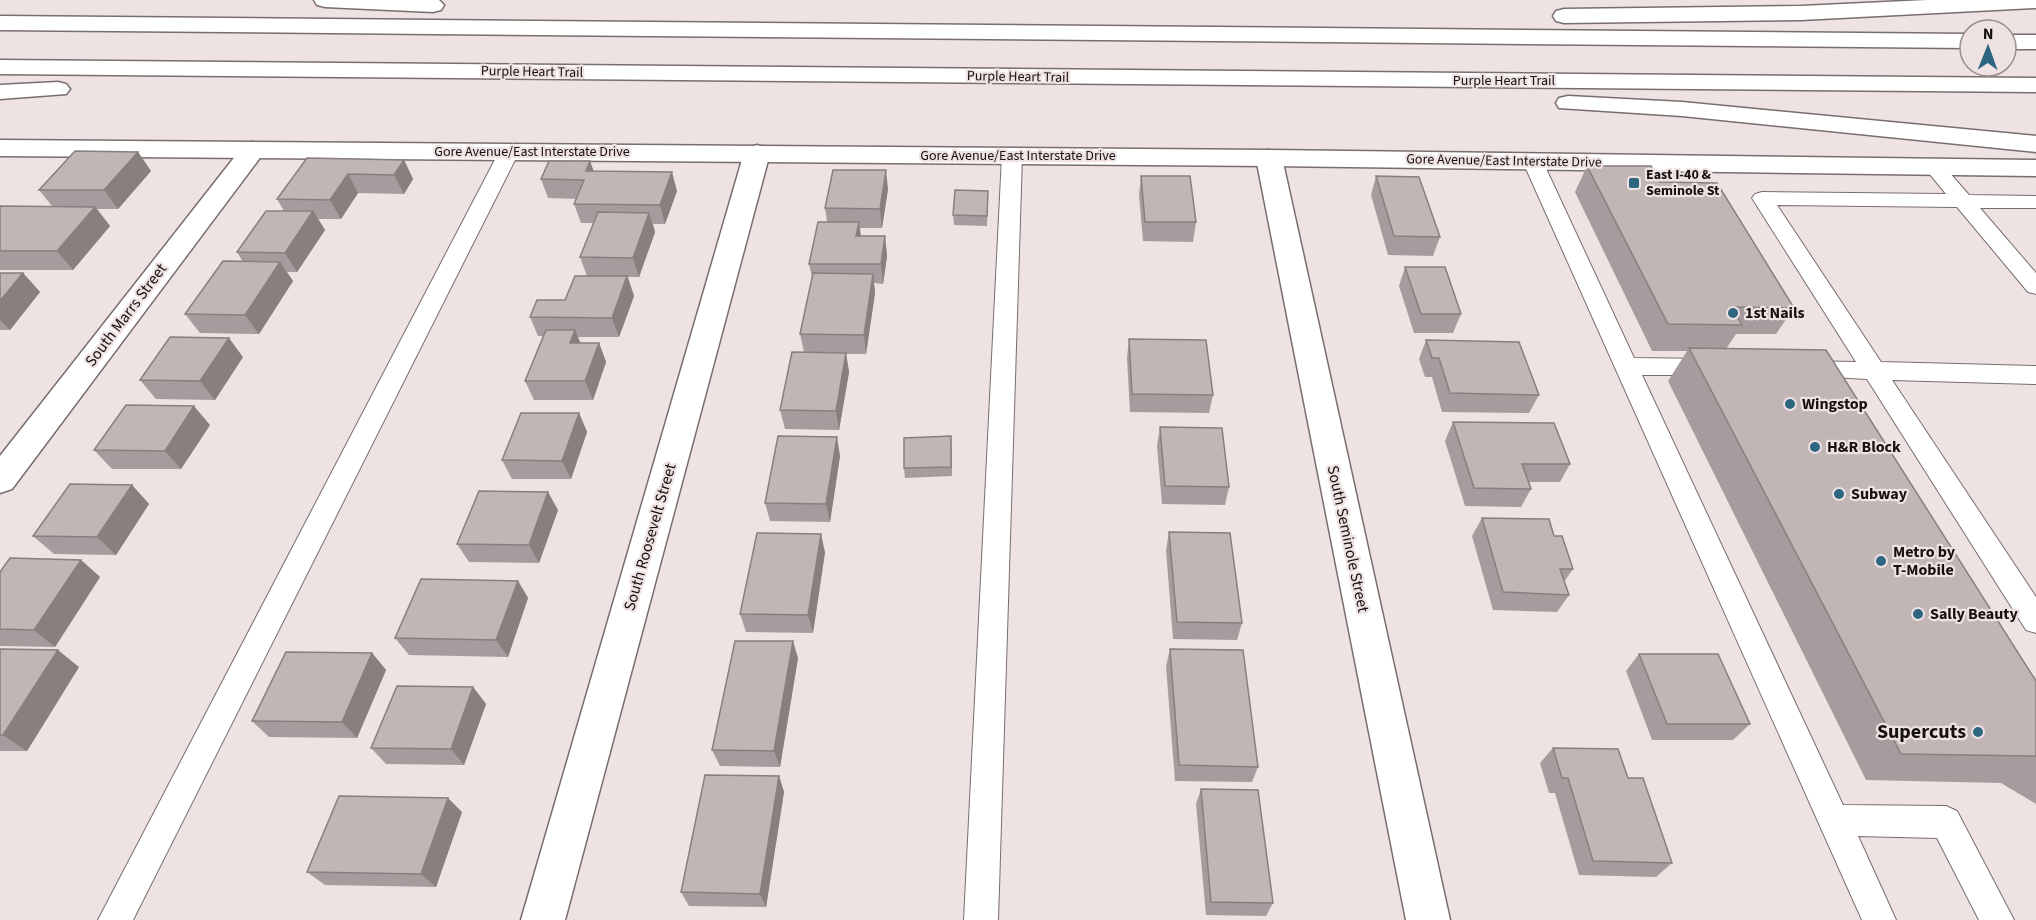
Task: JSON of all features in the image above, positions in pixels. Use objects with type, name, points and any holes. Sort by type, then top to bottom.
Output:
[{"type":"main road","points":[[325,0],[533,9],[710,28]]},
{"type":"main road","points":[[1180,35],[1430,17],[1801,13],[2036,1]]},
{"type":"main road","points":[[0,23],[1958,41]]},
{"type":"main road","points":[[2018,42],[2036,42]]},
{"type":"main road","name":"Purple Heart Trail","points":[[0,68],[2036,85]]},
{"type":"main road","points":[[0,92],[166,86],[342,70]]},
{"type":"main road","points":[[1283,79],[1539,101],[1682,109],[2036,144]]},
{"type":"main road","name":"Gore Avenue/East Interstate Drive","points":[[0,147],[1269,158],[2036,168]]},
{"type":"main road","name":"South Marrs Street","points":[[0,480],[253,150]]},
{"type":"main road","name":"South Roosevelt Street","points":[[543,920],[757,153]]},
{"type":"main road","name":"South Seminole Street","points":[[1269,158],[1428,920]]},
{"type":"lane","points":[[115,920],[509,152]]},
{"type":"lane","points":[[981,920],[1012,156]]},
{"type":"lane","points":[[1533,162],[1879,920]]},
{"type":"lane","points":[[1934,167],[2036,287]]},
{"type":"lane","points":[[2036,202],[1762,198],[2036,621]]},
{"type":"lane","points":[[1626,366],[1732,368]]},
{"type":"lane","points":[[1779,369],[2036,375]]},
{"type":"lane","points":[[1833,820],[1946,822],[1997,920]]},
{"type":"building","points":[[75,151],[138,152],[104,190],[39,190]]},
{"type":"building","points":[[307,158],[404,160],[394,175],[348,174],[330,200],[277,199]]},
{"type":"building","points":[[549,161],[590,161],[586,171],[672,172],[660,205],[574,204],[584,180],[541,179]]},
{"type":"building","points":[[1587,166],[1651,166],[1660,182],[1717,183],[1794,308],[1732,307],[1742,325],[1668,324]]},
{"type":"building","points":[[833,170],[886,170],[880,209],[825,208]]},
{"type":"building","points":[[1141,176],[1190,176],[1196,222],[1145,222]]},
{"type":"building","points":[[1376,176],[1419,177],[1440,237],[1394,236]]},
{"type":"building","points":[[955,190],[988,191],[987,216],[953,215]]},
{"type":"building","points":[[0,206],[95,207],[57,251],[0,251]]},
{"type":"building","points":[[266,211],[313,211],[285,253],[237,252]]},
{"type":"building","points":[[598,212],[649,213],[633,258],[580,257]]},
{"type":"building","points":[[818,222],[859,222],[856,236],[885,236],[881,264],[809,264]]},
{"type":"building","points":[[223,261],[280,262],[245,315],[185,314]]},
{"type":"building","points":[[1405,267],[1445,267],[1461,314],[1421,314]]},
{"type":"building","points":[[0,273],[23,273],[0,301]]},
{"type":"building","points":[[813,273],[873,274],[864,335],[800,334]]},
{"type":"building","points":[[575,276],[627,276],[612,318],[530,317],[537,300],[565,300]]},
{"type":"building","points":[[546,330],[575,330],[570,343],[599,343],[585,381],[525,381]]},
{"type":"building","points":[[170,337],[229,338],[200,381],[140,380]]},
{"type":"building","points":[[1129,339],[1206,340],[1213,395],[1132,394]]},
{"type":"building","points":[[1426,340],[1519,342],[1539,395],[1450,393],[1439,358],[1432,358]]},
{"type":"building","points":[[1689,348],[1826,350],[2036,681],[2036,756],[1901,754]]},
{"type":"building","points":[[792,352],[846,353],[836,411],[780,410]]},
{"type":"building","points":[[126,405],[194,406],[165,451],[94,450]]},
{"type":"building","points":[[521,413],[579,413],[562,461],[502,460]]},
{"type":"building","points":[[1453,422],[1554,423],[1570,464],[1522,464],[1531,489],[1474,488]]},
{"type":"building","points":[[1160,427],[1222,428],[1229,487],[1165,486]]},
{"type":"building","points":[[778,436],[837,437],[826,504],[765,503]]},
{"type":"building","points":[[951,436],[951,467],[904,468],[904,438]]},
{"type":"building","points":[[70,484],[132,485],[97,537],[33,536]]},
{"type":"building","points":[[479,491],[548,492],[529,545],[457,544]]},
{"type":"building","points":[[1482,518],[1549,519],[1554,536],[1562,536],[1573,569],[1560,569],[1569,595],[1503,592]]},
{"type":"building","points":[[1169,532],[1230,533],[1242,623],[1177,622]]},
{"type":"building","points":[[757,533],[821,534],[808,615],[740,614]]},
{"type":"building","points":[[10,558],[81,560],[34,630],[0,629],[0,572]]},
{"type":"building","points":[[421,579],[518,581],[496,640],[395,638]]},
{"type":"building","points":[[735,641],[793,641],[774,751],[712,750]]},
{"type":"building","points":[[0,649],[58,650],[3,735],[0,735]]},
{"type":"building","points":[[1170,649],[1243,650],[1258,767],[1179,765]]},
{"type":"building","points":[[286,652],[372,653],[342,722],[252,721]]},
{"type":"building","points":[[1639,654],[1718,654],[1750,724],[1667,724]]},
{"type":"building","points":[[397,686],[473,687],[451,749],[371,748]]},
{"type":"building","points":[[1553,748],[1618,749],[1628,778],[1643,778],[1672,863],[1593,861],[1568,778],[1562,778]]},
{"type":"building","points":[[705,775],[779,776],[760,894],[681,892]]},
{"type":"building","points":[[1201,789],[1258,790],[1273,903],[1211,902]]},
{"type":"building","points":[[339,796],[448,798],[421,874],[307,872]]},
{"type":"place","name":"East I-40 & Seminole St","points":[[1634,183]]},
{"type":"place","name":"1st Nails","points":[[1733,313]]},
{"type":"place","name":"Wingstop","points":[[1790,404]]},
{"type":"place","name":"H&R Block","points":[[1815,447]]},
{"type":"place","name":"Subway","points":[[1839,494]]},
{"type":"place","name":"Metro by T-Mobile","points":[[1881,561]]},
{"type":"place","name":"Sally Beauty","points":[[1918,614]]},
{"type":"place","name":"Supercuts","points":[[1978,732]]}]
